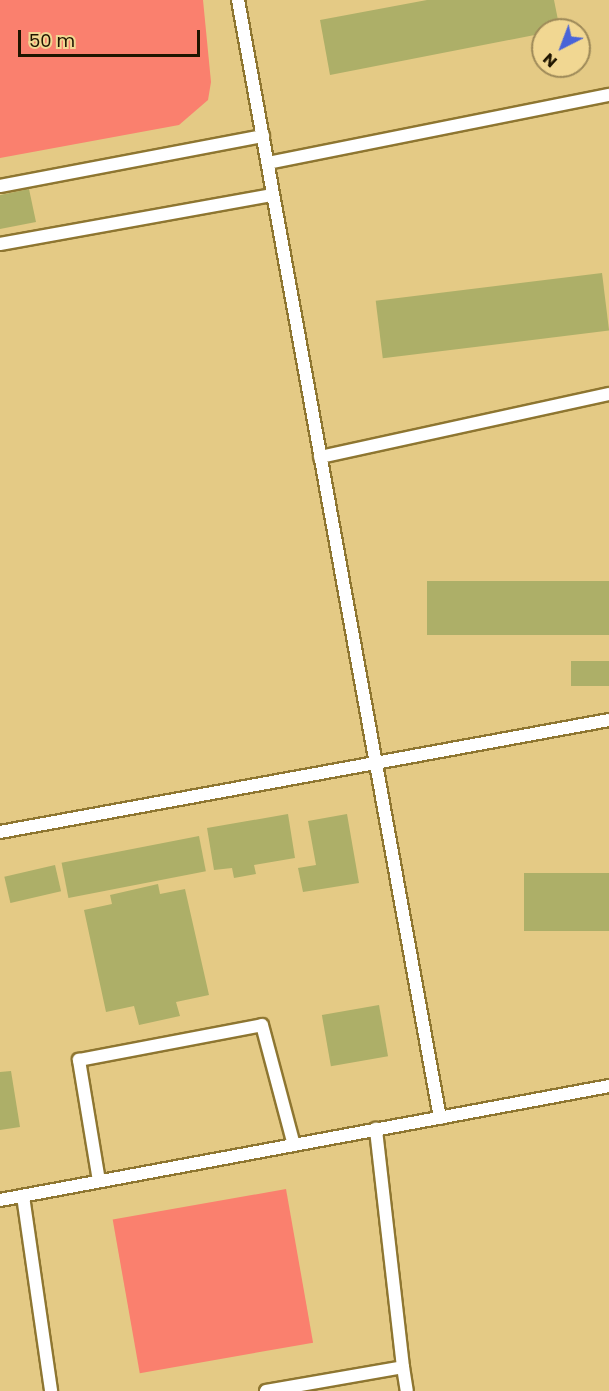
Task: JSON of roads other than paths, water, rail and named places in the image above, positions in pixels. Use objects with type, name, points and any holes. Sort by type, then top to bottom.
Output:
[{"type":"lane","points":[[238,0],[320,457],[378,762],[440,1118]]},
{"type":"lane","points":[[268,164],[609,95]]},
{"type":"lane","points":[[0,186],[263,136]]},
{"type":"lane","points":[[0,244],[273,195]]},
{"type":"lane","points":[[320,457],[609,393]]},
{"type":"lane","points":[[0,832],[609,720]]},
{"type":"lane","points":[[99,1181],[79,1060],[251,1027],[262,1025],[294,1145]]},
{"type":"lane","points":[[0,1200],[609,1086]]},
{"type":"lane","points":[[376,1129],[407,1391]]},
{"type":"lane","points":[[23,1196],[51,1391]]},
{"type":"lane","points":[[266,1391],[404,1367]]}]
